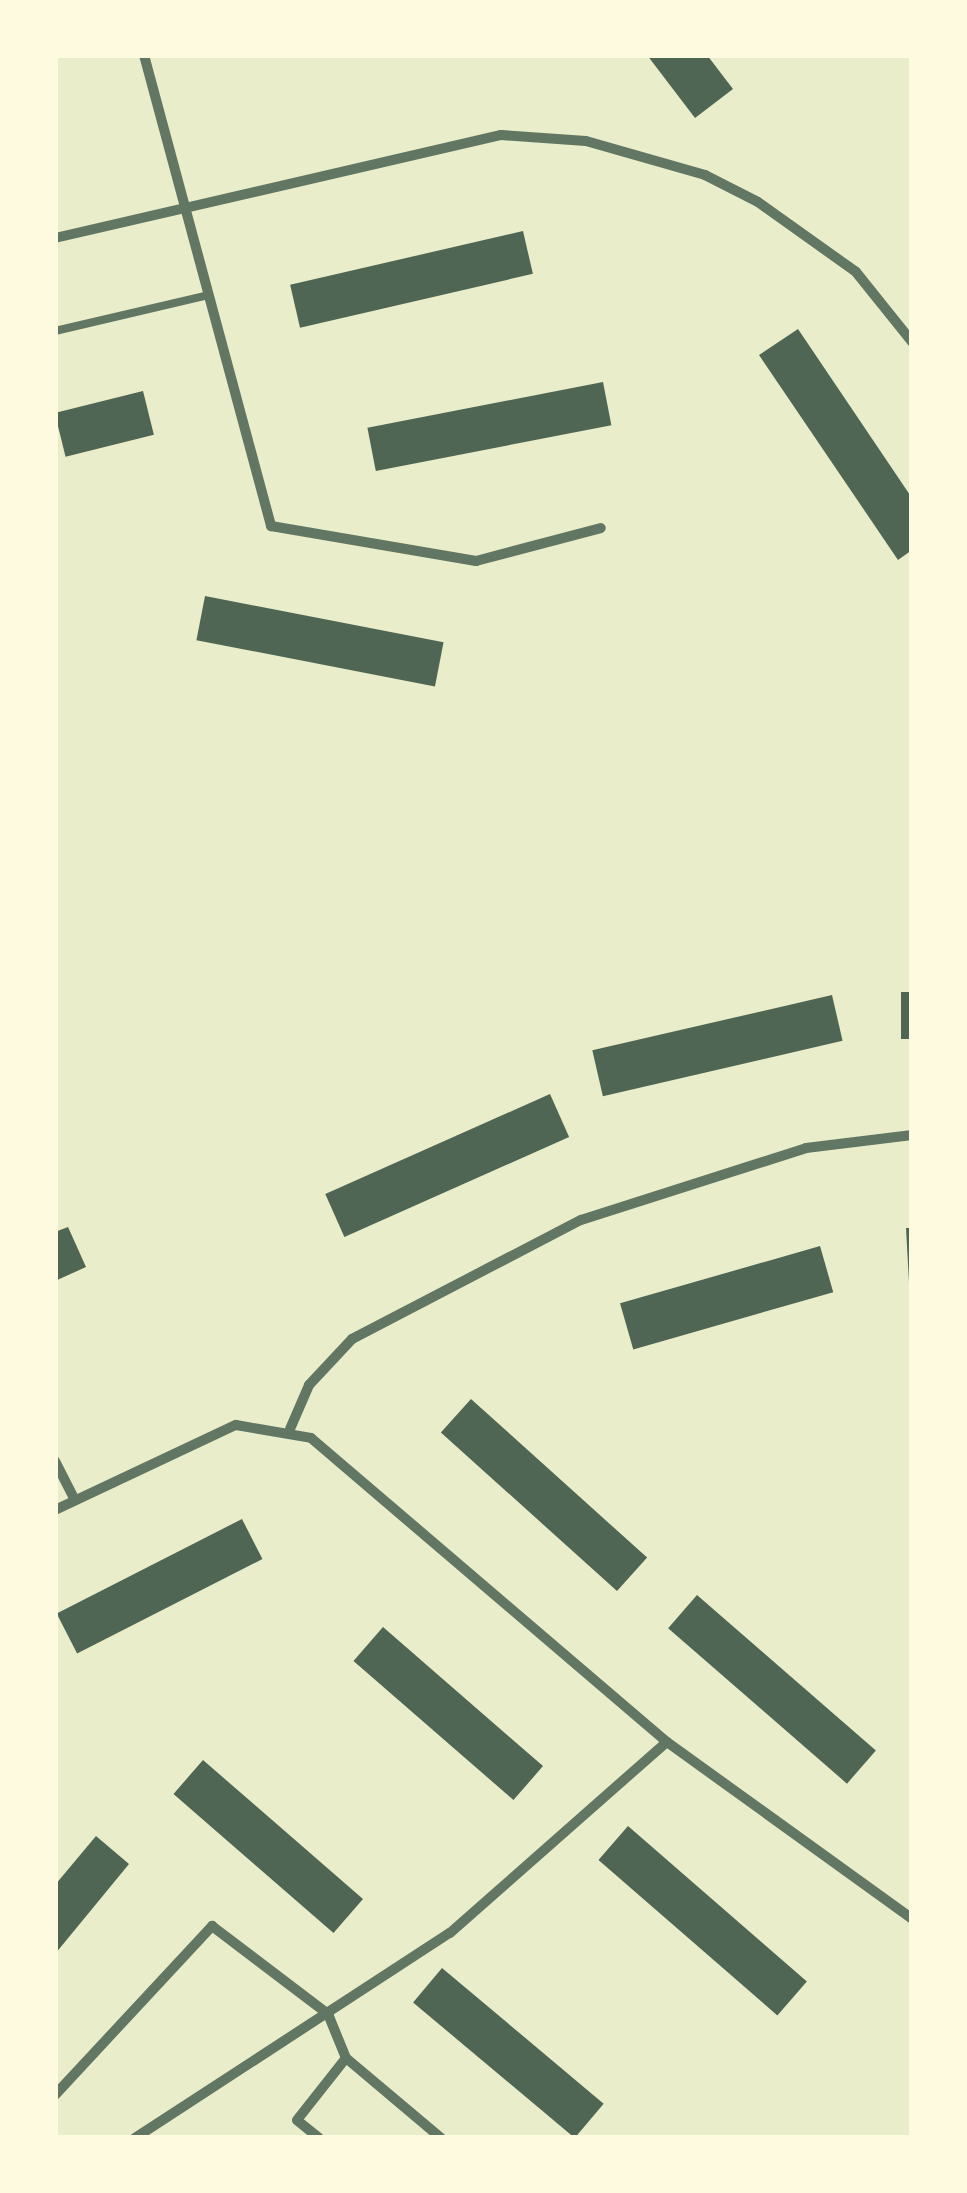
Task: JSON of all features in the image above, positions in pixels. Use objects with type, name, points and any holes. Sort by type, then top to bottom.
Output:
[{"type":"street","points":[[144,55],[204,296],[271,526],[476,561],[601,528]]},
{"type":"street","points":[[55,238],[501,135],[586,141],[705,175],[758,202],[856,272],[912,342]]},
{"type":"street","points":[[290,1429],[336,1350],[581,1220],[806,1148],[912,1136]]},
{"type":"street","points":[[55,1510],[236,1425],[290,1429],[354,1471],[666,1742],[912,1919]]},
{"type":"street","points":[[55,1461],[75,1500]]},
{"type":"street","points":[[135,2138],[450,1932],[666,1742]]},
{"type":"street","points":[[55,2095],[212,1926],[328,2014],[346,2058],[441,2138]]},
{"type":"street","points":[[319,2138],[297,2120],[346,2058]]},
{"type":"lane","points":[[55,331],[204,296]]},
{"type":"building","points":[[647,55],[707,55],[733,89],[695,118]]},
{"type":"building","points":[[523,231],[533,274],[300,328],[290,285]]},
{"type":"building","points":[[798,329],[912,498],[912,550],[898,560],[759,355]]},
{"type":"building","points":[[603,382],[611,425],[376,471],[367,428]]},
{"type":"building","points":[[143,391],[154,435],[66,457],[55,413]]},
{"type":"building","points":[[205,596],[444,642],[435,687],[196,640]]},
{"type":"building","points":[[901,992],[912,992],[912,1039],[901,1039]]},
{"type":"building","points":[[832,995],[843,1041],[603,1096],[592,1050]]},
{"type":"building","points":[[550,1094],[569,1137],[344,1237],[325,1194]]},
{"type":"building","points":[[68,1227],[86,1267],[55,1281],[55,1232]]},
{"type":"building","points":[[906,1228],[912,1228],[912,1282],[909,1282]]},
{"type":"building","points":[[820,1246],[833,1292],[633,1349],[620,1303]]},
{"type":"building","points":[[471,1399],[647,1558],[617,1591],[441,1432]]},
{"type":"building","points":[[242,1519],[262,1559],[77,1654],[57,1613]]},
{"type":"building","points":[[697,1595],[876,1750],[847,1784],[668,1628]]},
{"type":"building","points":[[383,1627],[543,1766],[513,1800],[353,1661]]},
{"type":"building","points":[[203,1760],[363,1899],[333,1933],[173,1794]]},
{"type":"building","points":[[628,1826],[807,1981],[777,2015],[598,1860]]},
{"type":"building","points":[[96,1836],[129,1864],[55,1954],[55,1885]]},
{"type":"building","points":[[442,1968],[604,2104],[575,2138],[413,2002]]}]
